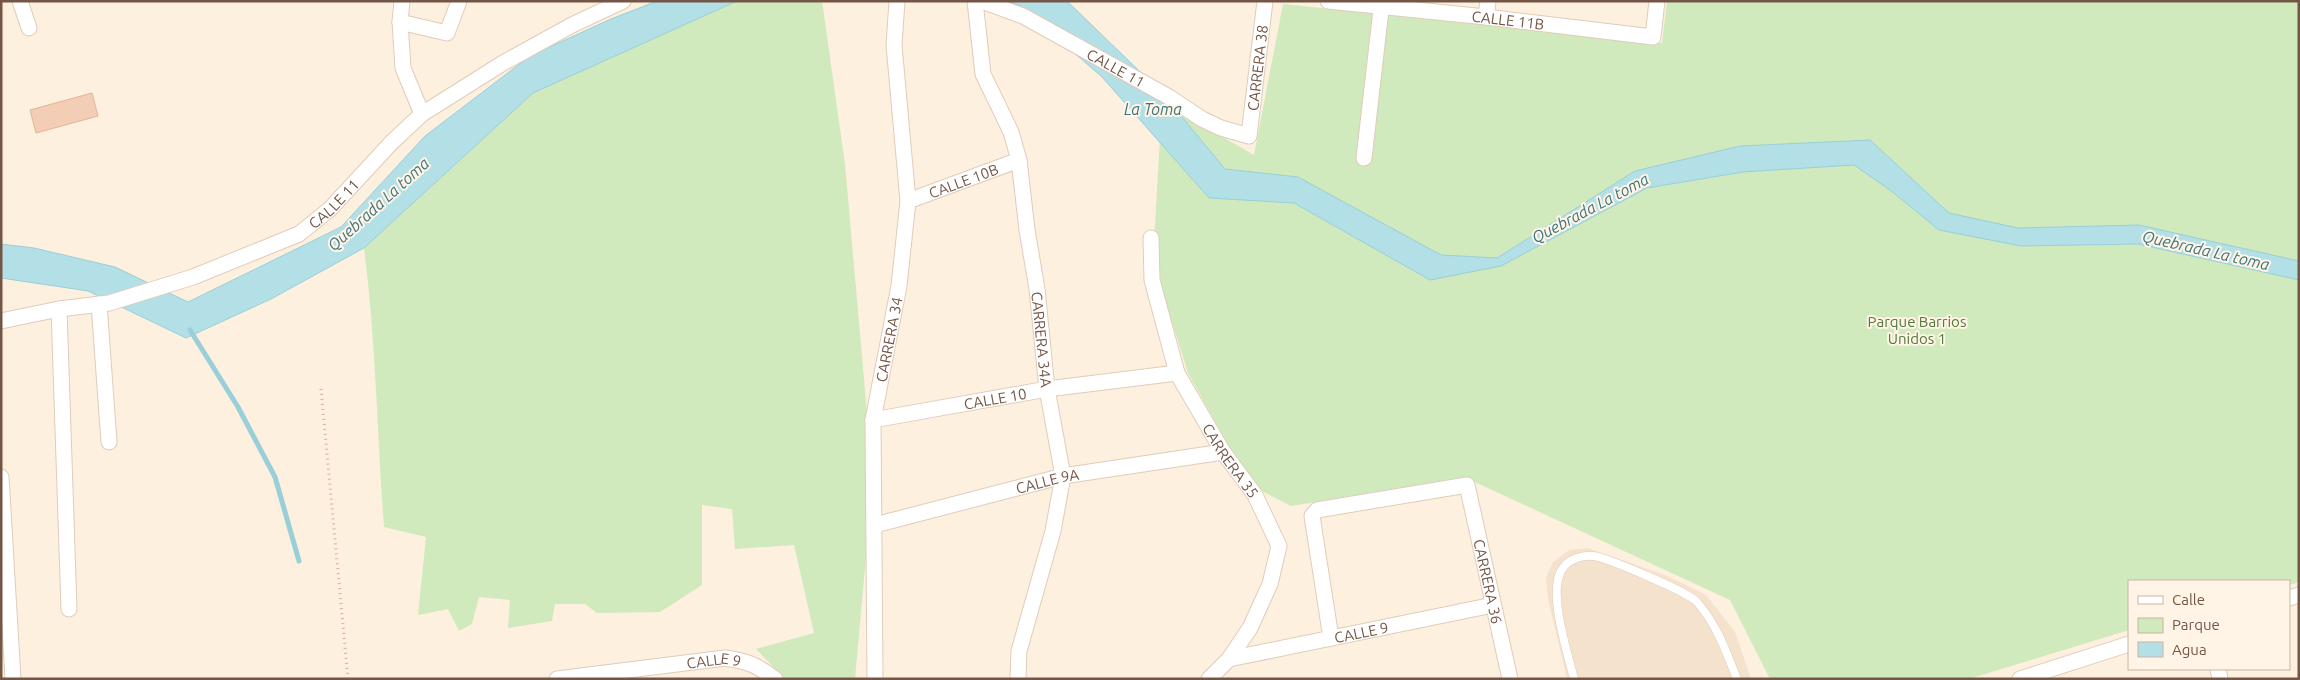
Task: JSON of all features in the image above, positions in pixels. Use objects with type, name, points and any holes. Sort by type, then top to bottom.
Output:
[{"type":"street","points":[[20,1],[29,28]]},
{"type":"street","points":[[402,1],[400,22],[403,68],[422,114]]},
{"type":"street","points":[[400,22],[446,33],[459,1]]},
{"type":"street","name":"CALLE 11","points":[[1,321],[59,309],[104,303],[170,284],[299,234],[330,209],[392,142],[422,114],[503,63],[572,25],[623,1]]},
{"type":"street","name":"CARRERA 34","points":[[875,679],[873,420],[899,286],[908,201],[894,45],[897,1]]},
{"type":"street","name":"CARRERA 34A","points":[[975,1],[983,74],[1011,132],[1020,160],[1027,230],[1037,289],[1047,389],[1063,476],[1052,531],[1020,651],[1018,679]]},
{"type":"street","name":"CALLE 11","points":[[982,1],[1023,16],[1170,96],[1202,118],[1222,128],[1249,136]]},
{"type":"street","name":"CARRERA 38","points":[[1249,136],[1265,1]]},
{"type":"street","name":"CALLE 11B","points":[[1328,1],[1382,4],[1653,37],[1656,1]]},
{"type":"street","points":[[1486,17],[1488,1]]},
{"type":"street","points":[[1364,158],[1382,4]]},
{"type":"street","name":"CALLE 10B","points":[[908,201],[1020,160]]},
{"type":"street","name":"CARRERA 35","points":[[1151,238],[1152,280],[1177,373],[1223,452],[1255,495],[1279,546],[1270,584],[1250,628],[1229,659],[1213,676]]},
{"type":"street","points":[[104,303],[109,442]]},
{"type":"street","points":[[59,309],[69,609]]},
{"type":"street","name":"CALLE 10","points":[[873,420],[1047,389],[1177,373]]},
{"type":"street","name":"CALLE 9A","points":[[875,525],[1063,476],[1223,452]]},
{"type":"street","points":[[1,477],[13,679]]},
{"type":"street","name":"CARRERA 36","points":[[1331,638],[1312,516],[1317,510],[1467,485],[1510,679]]},
{"type":"street","name":"CALLE 9","points":[[1229,659],[1493,605]]},
{"type":"street","points":[[2020,679],[2128,644]]},
{"type":"street","name":"CALLE 9","points":[[557,679],[725,658],[745,661],[759,673],[775,679]]},
{"type":"lane","points":[[1574,679],[1557,607],[1557,586],[1562,568],[1574,558],[1594,556],[1671,586],[1696,600],[1720,633],[1737,679]]},
{"type":"path","points":[[321,389],[348,679]]},
{"type":"shaded area","points":[[1588,548],[1665,575],[1706,595],[1735,632],[1751,679],[1567,679],[1548,599],[1546,578],[1553,562],[1569,550]]},
{"type":"green space","points":[[737,1],[822,1],[845,164],[868,424],[869,523],[855,679],[785,679],[756,649],[814,633],[794,545],[735,549],[732,509],[702,505],[702,585],[660,612],[597,613],[585,604],[555,604],[552,621],[508,628],[510,600],[479,597],[472,624],[459,631],[448,609],[418,615],[426,537],[384,527],[374,352],[364,248],[533,93]]},
{"type":"green space","name":"Parque Barrios Unidos 1","points":[[1667,1],[2299,1],[2299,582],[2290,585],[2290,580],[2128,580],[2128,630],[1969,679],[1770,679],[1730,600],[1466,478],[1291,506],[1258,489],[1236,459],[1188,373],[1153,261],[1162,102],[1254,155],[1283,4],[1662,43]]},
{"type":"water","name":"Quebrada La toma","points":[[657,1],[737,1],[533,93],[364,248],[271,299],[186,338],[88,291],[1,278],[1,244],[34,248],[115,267],[188,302],[341,227],[425,136],[530,56],[611,19]]},
{"type":"water","name":"La Toma","points":[[1007,1],[1067,1],[1163,94],[1225,169],[1298,177],[1441,255],[1497,258],[1635,171],[1740,146],[1870,140],[1949,213],[2018,228],[2139,225],[2299,261],[2299,280],[2138,244],[2021,246],[1939,230],[1890,190],[1854,165],[1743,172],[1647,188],[1501,266],[1430,280],[1294,203],[1209,198],[1102,77],[1019,5]]},
{"type":"building","points":[[92,93],[98,116],[36,133],[30,110]]},
{"type":"waterway","points":[[190,330],[238,407],[275,477],[299,561]]}]
